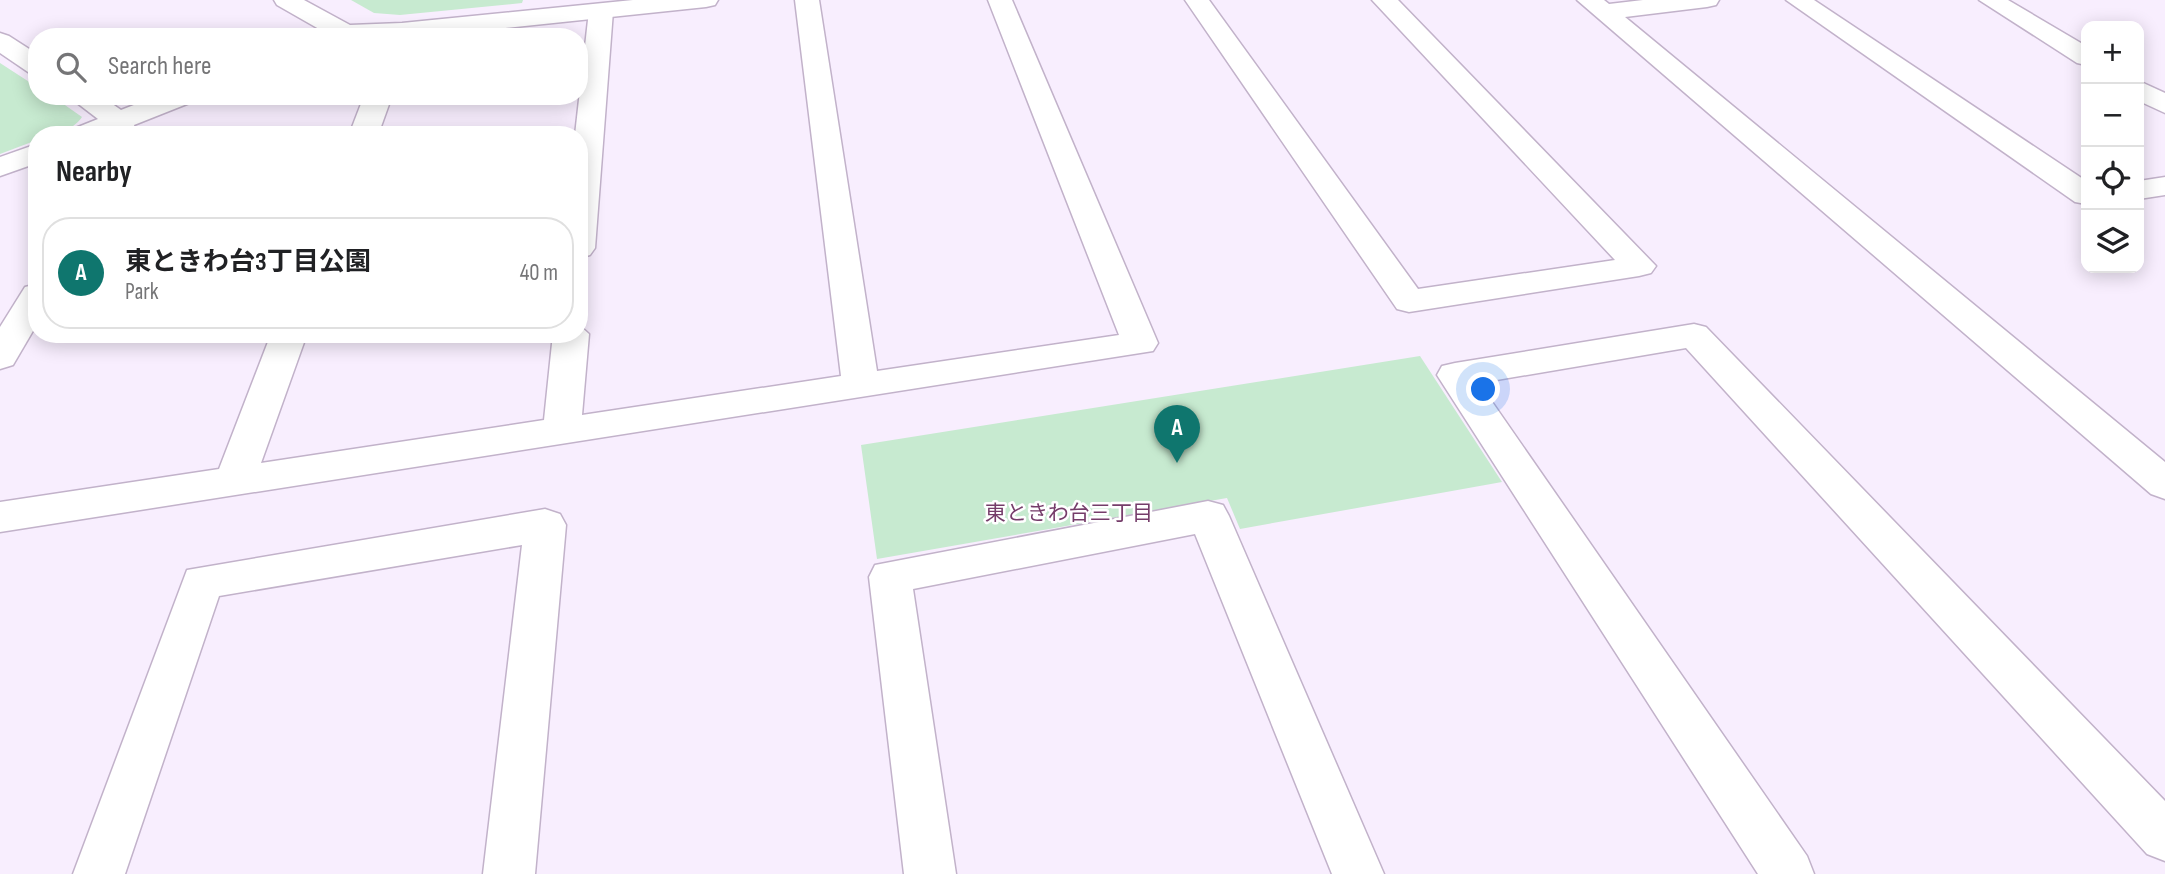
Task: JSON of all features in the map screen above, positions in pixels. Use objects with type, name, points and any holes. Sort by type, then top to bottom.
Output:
[{"type":"street","points":[[286,0],[329,28]]},
{"type":"street","points":[[453,28],[706,0]]},
{"type":"street","points":[[807,0],[861,385]]},
{"type":"street","points":[[0,517],[1140,343],[1000,0]]},
{"type":"street","points":[[1197,0],[1409,301],[1639,266],[1384,0]]},
{"type":"street","points":[[1597,6],[1707,0]]},
{"type":"street","points":[[1798,0],[2081,192]]},
{"type":"street","points":[[1991,0],[2081,54]]},
{"type":"street","points":[[1597,6],[2165,484]]},
{"type":"street","points":[[588,151],[601,11]]},
{"type":"street","points":[[0,41],[28,60]]},
{"type":"street","points":[[2144,92],[2165,105]]},
{"type":"street","points":[[93,105],[118,126]]},
{"type":"street","points":[[124,126],[165,105]]},
{"type":"street","points":[[366,126],[375,105]]},
{"type":"street","points":[[0,167],[28,156]]},
{"type":"street","points":[[2144,189],[2165,186]]},
{"type":"street","points":[[0,357],[28,309]]},
{"type":"street","points":[[1788,874],[1455,375],[1694,335],[2165,837]]},
{"type":"street","points":[[234,481],[286,343]]},
{"type":"street","points":[[562,431],[570,343]]},
{"type":"street","points":[[930,874],[890,577],[1208,516],[1358,874]]},
{"type":"street","points":[[99,874],[202,582],[545,525],[509,874]]},
{"type":"green space","points":[[351,0],[523,0],[522,3],[400,15],[374,13]]},
{"type":"green space","points":[[0,63],[28,81],[28,105],[65,105],[82,117],[72,126],[28,126],[28,143],[0,154]]},
{"type":"green space","points":[[1420,356],[1502,482],[1240,529],[1227,498],[877,559],[861,445]]},
{"type":"place","name":"東ときわ台3丁目公園","points":[[1177,463]]},
{"type":"district","name":"東ときわ台三丁目","points":[[1069,513]]}]
